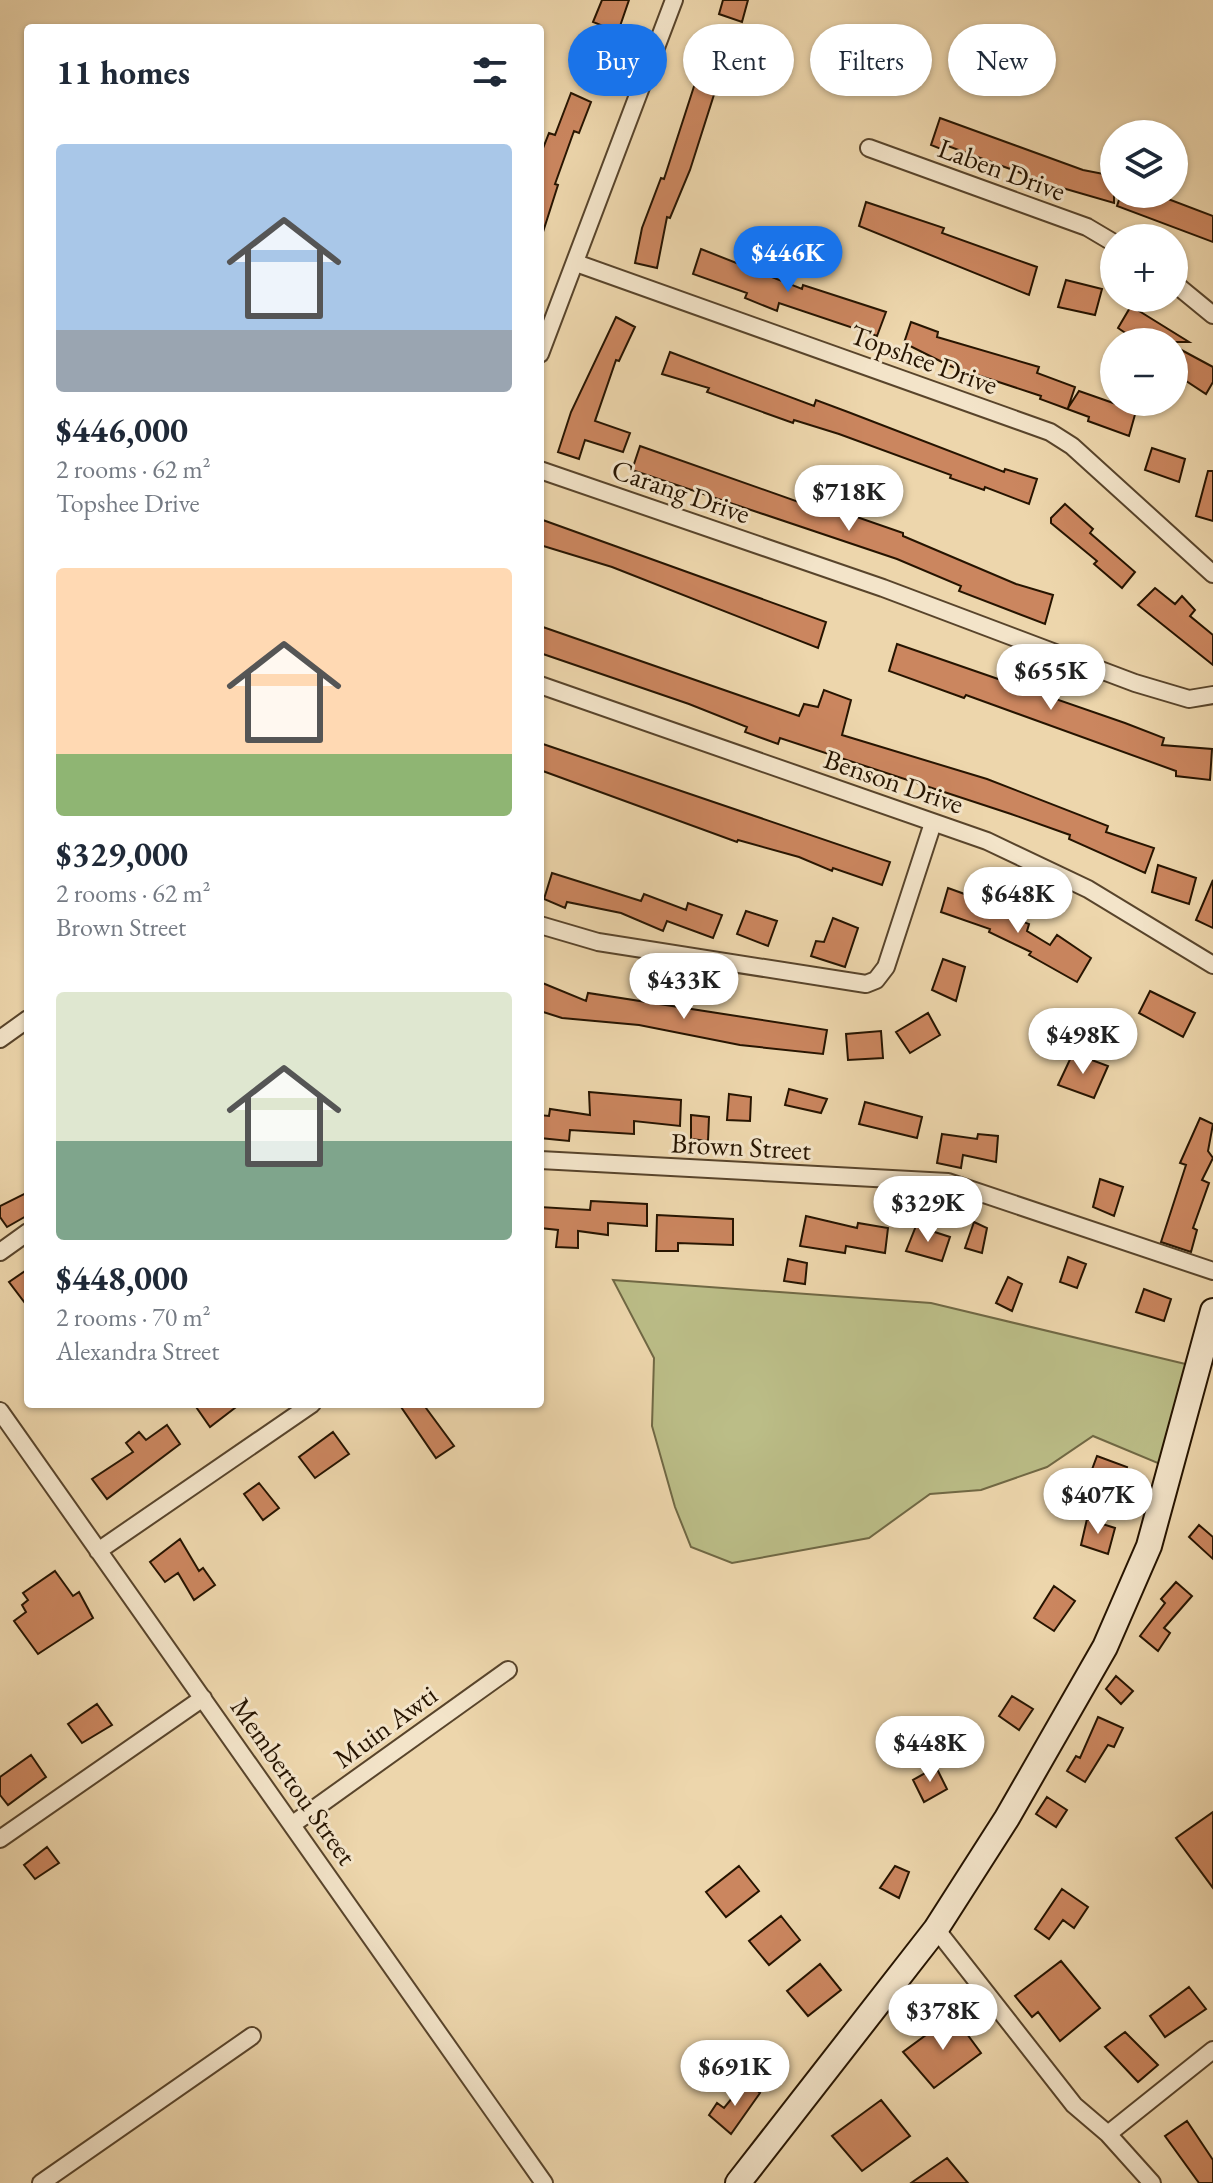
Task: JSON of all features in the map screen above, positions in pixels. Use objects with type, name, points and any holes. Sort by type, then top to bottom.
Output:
[{"type":"main road","points":[[738,2183],[936,1929],[1007,1818],[1105,1647],[1149,1546],[1213,1311]]},
{"type":"street","points":[[544,344],[674,0]]},
{"type":"street","name":"Laben Drive","points":[[869,148],[1087,227],[1100,235]]},
{"type":"street","name":"Topshee Drive","points":[[576,263],[1050,432],[1072,446],[1213,574]]},
{"type":"street","points":[[1188,294],[1213,315]]},
{"type":"street","name":"Carang Drive","points":[[544,471],[883,588],[1135,683],[1189,699],[1213,695]]},
{"type":"street","name":"Benson Drive","points":[[544,686],[987,841],[1063,877],[1213,965]]},
{"type":"street","points":[[544,926],[598,942],[866,984],[876,980],[886,967],[933,823]]},
{"type":"street","points":[[0,1039],[24,1022]]},
{"type":"street","name":"Brown Street","points":[[544,1160],[948,1182],[1213,1271]]},
{"type":"street","points":[[0,1252],[24,1235]]},
{"type":"street","points":[[98,1551],[306,1408]]},
{"type":"street","name":"Membertou Street","points":[[0,1411],[544,2183]]},
{"type":"street","name":"Muin Awti","points":[[293,1824],[508,1670]]},
{"type":"street","points":[[0,1839],[203,1698]]},
{"type":"street","points":[[936,1929],[1074,2105],[1108,2134],[1152,2183]]},
{"type":"street","points":[[41,2183],[252,2036]]},
{"type":"street","points":[[1108,2134],[1213,2050]]},
{"type":"green space","points":[[613,1280],[931,1303],[1198,1367],[1172,1469],[1093,1436],[1047,1467],[981,1490],[930,1494],[869,1538],[732,1563],[691,1547],[675,1507],[652,1426],[654,1358]]},
{"type":"building","points":[[602,0],[629,0],[621,24],[593,22]]},
{"type":"building","points":[[723,0],[748,0],[742,22],[719,14]]},
{"type":"building","points":[[570,96],[591,102],[579,133],[574,131],[555,184],[558,185],[544,229],[544,146],[549,133],[555,135]]},
{"type":"building","points":[[691,96],[714,96],[690,170],[670,218],[667,217],[657,268],[635,263],[642,228],[661,178],[664,179]]},
{"type":"building","points":[[940,118],[1083,170],[1100,173],[1100,199],[948,146],[946,151],[931,145]]},
{"type":"building","points":[[866,202],[944,228],[942,233],[1037,267],[1029,295],[859,226]]},
{"type":"building","points":[[1188,207],[1213,216],[1213,242],[1188,233],[1188,224],[1165,224],[1122,208]]},
{"type":"building","points":[[701,249],[802,289],[803,285],[886,312],[877,336],[779,303],[777,311],[745,298],[747,293],[693,274]]},
{"type":"building","points":[[1066,280],[1100,288],[1095,315],[1058,307]]},
{"type":"building","points":[[1127,312],[1141,312],[1166,328],[1118,328]]},
{"type":"building","points":[[616,317],[635,327],[619,361],[616,360],[595,421],[630,433],[623,452],[585,440],[579,459],[558,452],[571,412]]},
{"type":"building","points":[[911,322],[938,332],[937,337],[1039,367],[1037,373],[1075,387],[1068,408],[1079,391],[1100,398],[1100,416],[1135,416],[1129,436],[1088,421],[1089,417],[1040,399],[1041,396],[950,366],[904,343]]},
{"type":"building","points":[[670,352],[814,406],[816,400],[1004,472],[1005,469],[1037,479],[1029,504],[950,478],[951,475],[839,434],[794,420],[793,423],[707,392],[709,388],[662,374]]},
{"type":"building","points":[[1188,354],[1213,367],[1213,382],[1206,394],[1188,382]]},
{"type":"building","points":[[640,446],[827,512],[828,507],[903,533],[903,536],[1016,584],[1053,595],[1045,624],[959,591],[961,586],[897,559],[632,470]]},
{"type":"building","points":[[1152,448],[1185,459],[1179,482],[1145,470]]},
{"type":"building","points":[[1208,471],[1213,471],[1213,521],[1196,516]]},
{"type":"building","points":[[1065,504],[1093,529],[1090,533],[1135,572],[1122,588],[1094,564],[1097,561],[1051,523],[1051,518]]},
{"type":"building","points":[[544,520],[826,622],[818,648],[612,567],[544,546]]},
{"type":"building","points":[[1155,588],[1175,604],[1182,596],[1195,610],[1190,616],[1213,635],[1213,665],[1138,605]]},
{"type":"building","points":[[544,627],[799,716],[804,704],[818,707],[824,690],[851,700],[842,735],[987,779],[1108,826],[1106,832],[1154,848],[1145,873],[1069,839],[1070,835],[780,738],[778,744],[745,732],[747,727],[544,654]]},
{"type":"building","points":[[897,644],[1125,723],[1164,738],[1162,745],[1212,749],[1210,780],[1176,776],[1176,771],[966,695],[964,698],[889,671]]},
{"type":"building","points":[[544,744],[890,862],[882,885],[833,868],[832,871],[799,857],[737,842],[544,771]]},
{"type":"building","points":[[1158,865],[1196,878],[1189,904],[1152,892]]},
{"type":"building","points":[[552,873],[641,901],[644,894],[686,910],[688,903],[722,915],[713,938],[667,921],[663,931],[621,913],[567,902],[565,908],[544,899]]},
{"type":"building","points":[[1213,880],[1213,928],[1196,920]]},
{"type":"building","points":[[948,888],[981,900],[980,905],[1029,924],[1027,931],[1050,945],[1057,935],[1091,958],[1077,982],[1029,955],[1031,952],[989,932],[990,929],[941,912]]},
{"type":"building","points":[[746,911],[777,921],[768,946],[737,934]]},
{"type":"building","points":[[833,918],[858,928],[845,967],[811,956],[816,941],[824,942]]},
{"type":"building","points":[[943,959],[965,967],[956,1001],[932,990]]},
{"type":"building","points":[[544,984],[586,1001],[588,993],[827,1030],[823,1054],[740,1045],[639,1025],[562,1018],[544,1012]]},
{"type":"building","points":[[1150,991],[1195,1013],[1183,1037],[1139,1013]]},
{"type":"building","points":[[928,1013],[940,1035],[910,1053],[896,1032]]},
{"type":"building","points":[[881,1031],[883,1058],[848,1060],[846,1034]]},
{"type":"building","points":[[1073,1053],[1108,1066],[1094,1098],[1058,1085]]},
{"type":"building","points":[[789,1089],[827,1099],[821,1113],[785,1105]]},
{"type":"building","points":[[589,1092],[681,1100],[680,1126],[634,1121],[634,1134],[570,1130],[569,1141],[544,1138],[544,1115],[549,1116],[550,1109],[590,1115]]},
{"type":"building","points":[[729,1094],[751,1097],[750,1121],[727,1120]]},
{"type":"building","points":[[865,1102],[922,1117],[917,1138],[859,1124]]},
{"type":"building","points":[[691,1115],[709,1117],[708,1141],[691,1139]]},
{"type":"building","points":[[1200,1118],[1213,1124],[1208,1151],[1213,1158],[1202,1180],[1209,1183],[1193,1228],[1197,1230],[1191,1252],[1161,1242],[1186,1165],[1180,1163]]},
{"type":"building","points":[[942,1134],[977,1139],[978,1134],[998,1136],[996,1162],[963,1155],[961,1168],[937,1163]]},
{"type":"building","points":[[1100,1179],[1123,1187],[1114,1216],[1093,1207]]},
{"type":"building","points":[[24,1194],[24,1217],[7,1227],[0,1217],[0,1206]]},
{"type":"building","points":[[591,1201],[647,1204],[647,1226],[608,1223],[608,1235],[578,1231],[578,1248],[556,1247],[558,1230],[544,1228],[544,1207],[590,1210]]},
{"type":"building","points":[[657,1215],[733,1219],[733,1245],[678,1243],[678,1251],[656,1251]]},
{"type":"building","points":[[806,1216],[857,1228],[858,1223],[888,1228],[885,1253],[846,1246],[845,1253],[800,1246]]},
{"type":"building","points":[[974,1222],[987,1228],[982,1253],[965,1248]]},
{"type":"building","points":[[916,1226],[950,1237],[942,1261],[906,1251]]},
{"type":"building","points":[[1068,1257],[1086,1264],[1077,1288],[1060,1282]]},
{"type":"building","points":[[788,1259],[807,1263],[805,1284],[784,1281]]},
{"type":"building","points":[[24,1272],[24,1302],[9,1282]]},
{"type":"building","points":[[1008,1277],[1022,1284],[1012,1311],[996,1303]]},
{"type":"building","points":[[1144,1289],[1171,1299],[1164,1321],[1136,1312]]},
{"type":"building","points":[[197,1408],[235,1408],[210,1427]]},
{"type":"building","points":[[402,1408],[426,1408],[454,1446],[436,1458]]},
{"type":"building","points":[[167,1425],[180,1444],[107,1499],[92,1479],[133,1452],[126,1443],[139,1432],[146,1440]]},
{"type":"building","points":[[333,1432],[349,1454],[315,1478],[299,1457]]},
{"type":"building","points":[[1097,1456],[1127,1467],[1118,1494],[1087,1483]]},
{"type":"building","points":[[259,1483],[279,1508],[263,1520],[244,1494]]},
{"type":"building","points":[[1087,1519],[1115,1528],[1108,1554],[1081,1545]]},
{"type":"building","points":[[1199,1525],[1213,1537],[1213,1559],[1189,1537]]},
{"type":"building","points":[[180,1539],[199,1571],[203,1568],[215,1585],[194,1600],[178,1573],[165,1582],[150,1562]]},
{"type":"building","points":[[55,1571],[73,1596],[79,1592],[93,1618],[38,1654],[14,1621],[26,1612],[22,1605],[28,1600],[23,1593]]},
{"type":"building","points":[[1176,1582],[1192,1596],[1164,1628],[1170,1633],[1158,1651],[1140,1636],[1165,1603],[1161,1599]]},
{"type":"building","points":[[1054,1586],[1075,1601],[1054,1631],[1034,1618]]},
{"type":"building","points":[[1116,1676],[1133,1691],[1121,1704],[1106,1689]]},
{"type":"building","points":[[1012,1696],[1033,1709],[1019,1730],[999,1716]]},
{"type":"building","points":[[97,1704],[112,1725],[82,1743],[68,1724]]},
{"type":"building","points":[[1098,1717],[1123,1728],[1114,1747],[1108,1745],[1085,1782],[1067,1771],[1076,1756],[1080,1758]]},
{"type":"building","points":[[31,1755],[46,1777],[8,1805],[0,1795],[0,1777]]},
{"type":"building","points":[[936,1767],[947,1789],[924,1802],[913,1780]]},
{"type":"building","points":[[1047,1797],[1067,1810],[1056,1827],[1036,1814]]},
{"type":"building","points":[[1213,1812],[1213,1888],[1176,1838]]},
{"type":"building","points":[[47,1847],[59,1863],[35,1879],[24,1865]]},
{"type":"building","points":[[739,1866],[759,1891],[726,1917],[706,1892]]},
{"type":"building","points":[[895,1866],[909,1872],[899,1898],[880,1888]]},
{"type":"building","points":[[1062,1889],[1088,1907],[1074,1928],[1063,1920],[1049,1939],[1035,1929]]},
{"type":"building","points":[[781,1916],[800,1940],[769,1965],[749,1941]]},
{"type":"building","points":[[1061,1961],[1100,2008],[1060,2041],[1038,2012],[1032,2017],[1015,1996]]},
{"type":"building","points":[[820,1964],[841,1990],[808,2016],[787,1991]]},
{"type":"building","points":[[1189,1987],[1206,2009],[1165,2037],[1150,2016]]},
{"type":"building","points":[[953,2015],[981,2053],[934,2088],[903,2052]]},
{"type":"building","points":[[1125,2032],[1158,2065],[1138,2082],[1105,2047]]},
{"type":"building","points":[[746,2081],[760,2093],[731,2134],[709,2115],[717,2103],[724,2108]]},
{"type":"building","points":[[881,2100],[910,2136],[862,2171],[832,2136]]},
{"type":"building","points":[[1187,2121],[1213,2160],[1213,2183],[1199,2183],[1165,2136]]},
{"type":"building","points":[[947,2158],[968,2183],[911,2183]]}]
